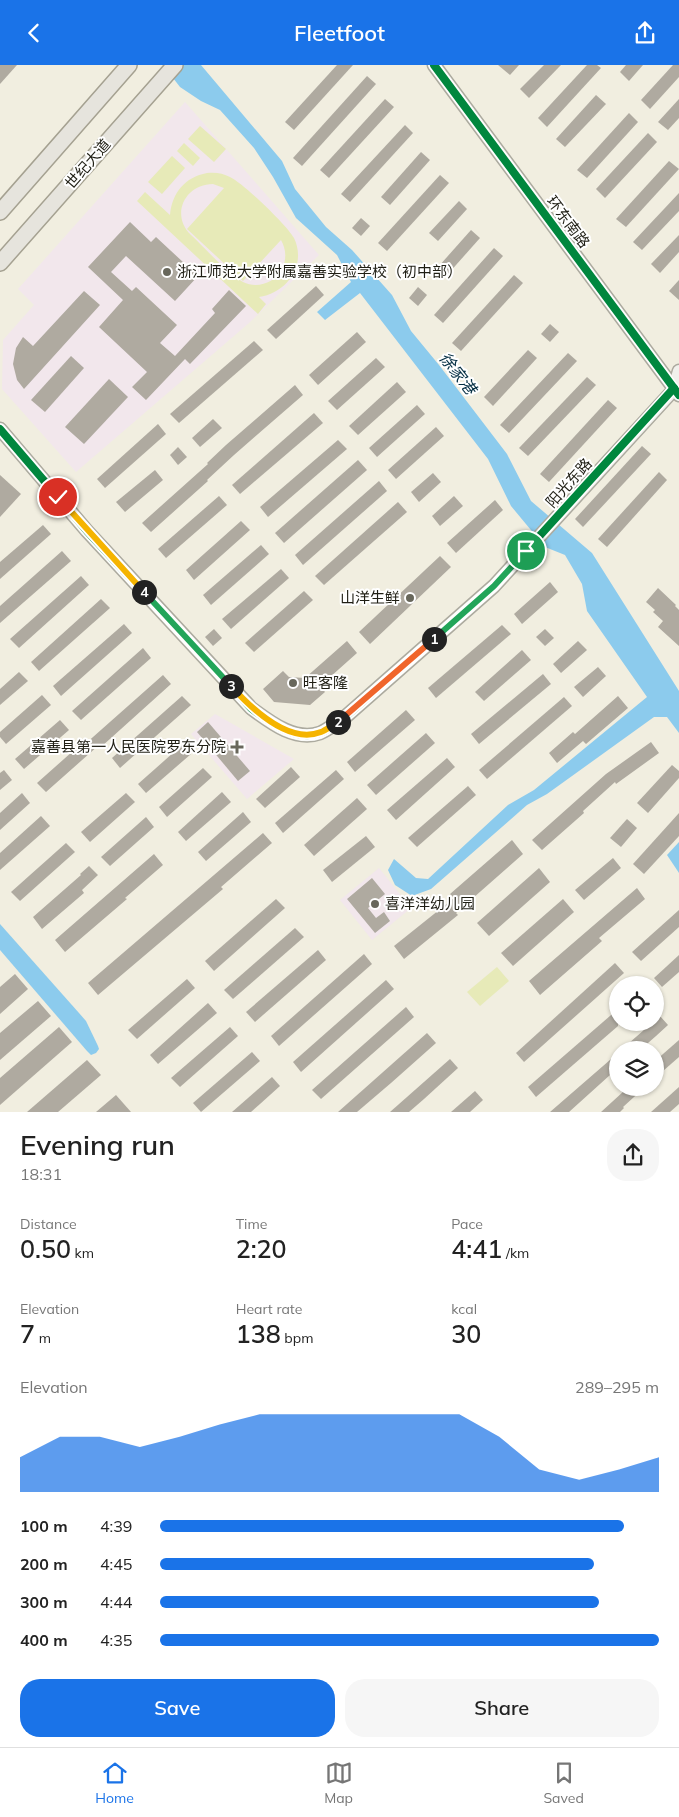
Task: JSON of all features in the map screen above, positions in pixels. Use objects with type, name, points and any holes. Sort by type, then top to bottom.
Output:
[{"type":"main road","points":[[1,211],[129,65]]},
{"type":"main road","name":"世纪大道","points":[[0,263],[175,65]]},
{"type":"street","name":"环东南路","points":[[434,65],[677,389]]},
{"type":"street","name":"阳光东路","points":[[0,429],[87,531],[251,708],[272,723],[299,735],[320,733],[344,718],[494,586],[677,389],[679,371]]},
{"type":"shaded area","name":"浙江师范大学附属嘉善实验学校（初中部）","points":[[185,102],[319,255],[249,323],[76,472],[2,389],[3,340],[34,305],[18,289]]},
{"type":"shaded area","name":"嘉善县第一人民医院罗东分院","points":[[215,714],[294,759],[247,799],[191,734]]},
{"type":"shaded area","name":"喜洋洋幼儿园","points":[[379,868],[411,908],[372,940],[340,900]]},
{"type":"green space","points":[[200,126],[226,149],[214,162],[188,139]]},
{"type":"green space","points":[[184,143],[200,158],[193,166],[177,151]]},
{"type":"green space","points":[[172,156],[185,168],[162,194],[148,182]]},
{"type":"green space","points":[[219,173],[236,181],[274,215],[294,238],[298,258],[292,276],[278,290],[259,297],[266,304],[258,314],[137,201],[145,192],[170,215],[171,207],[181,187],[199,175]],"holes":[[[213,184],[224,188],[187,229],[243,281],[281,240],[285,250],[285,262],[279,274],[270,281],[260,285],[243,282],[223,267],[185,227],[181,210],[188,195],[203,185]]]},
{"type":"green space","points":[[497,967],[509,981],[480,1006],[467,992]]},
{"type":"water","points":[[163,65],[201,65],[282,161],[295,189],[326,227],[352,250],[392,295],[411,331],[507,454],[531,501],[592,553],[679,691],[679,733],[667,717],[654,717],[547,794],[527,805],[431,889],[412,896],[395,885],[388,870],[394,859],[416,878],[428,879],[508,805],[534,790],[647,697],[587,611],[582,584],[565,555],[545,547],[511,506],[488,459],[360,293],[325,320],[317,312],[351,282],[337,255],[296,218],[254,148],[220,110],[201,101],[180,87]]},
{"type":"water","points":[[679,842],[679,873],[667,855]]},
{"type":"water","points":[[0,924],[86,1021],[99,1049],[96,1053],[91,1055],[87,1051],[0,950]]},
{"type":"building","points":[[0,65],[17,65],[0,84]]},
{"type":"building","points":[[337,65],[353,65],[294,130],[285,122]]},
{"type":"building","points":[[498,65],[519,65],[510,75]]},
{"type":"building","points":[[544,65],[561,65],[529,98],[520,89]]},
{"type":"building","points":[[587,65],[597,65],[601,68],[547,127],[538,118]]},
{"type":"building","points":[[626,65],[643,65],[629,81],[620,72]]},
{"type":"building","points":[[673,65],[679,65],[679,77],[650,109],[641,100]]},
{"type":"building","points":[[367,76],[376,84],[302,166],[293,158]]},
{"type":"building","points":[[596,95],[606,104],[565,147],[556,139]]},
{"type":"building","points":[[385,99],[394,107],[329,178],[320,170]]},
{"type":"building","points":[[679,99],[679,118],[668,130],[658,122]]},
{"type":"building","points":[[629,113],[638,122],[587,178],[577,170]]},
{"type":"building","points":[[405,125],[413,133],[350,202],[341,194]]},
{"type":"building","points":[[648,133],[657,142],[605,198],[596,189]]},
{"type":"building","points":[[421,152],[430,160],[390,205],[381,197]]},
{"type":"building","points":[[669,161],[679,169],[626,227],[616,219]]},
{"type":"building","points":[[440,175],[449,183],[387,251],[378,243]]},
{"type":"building","points":[[679,193],[679,211],[642,250],[633,242]]},
{"type":"building","points":[[459,201],[467,209],[438,241],[429,233]]},
{"type":"building","points":[[361,218],[370,226],[361,236],[352,228]]},
{"type":"building","points":[[130,222],[151,242],[156,237],[198,276],[175,301],[126,256],[111,272],[132,291],[136,287],[177,325],[160,343],[175,356],[215,313],[212,309],[229,290],[246,306],[190,364],[185,359],[146,400],[132,387],[147,372],[99,327],[123,300],[88,267]]},
{"type":"building","points":[[471,230],[480,238],[448,274],[439,266]]},
{"type":"building","points":[[679,235],[679,252],[660,273],[651,264]]},
{"type":"building","points":[[494,248],[503,256],[443,323],[434,315]]},
{"type":"building","points":[[514,275],[523,283],[461,351],[452,343]]},
{"type":"building","points":[[679,280],[679,300],[669,291]]},
{"type":"building","points":[[316,286],[324,295],[276,339],[267,330]]},
{"type":"building","points":[[418,287],[427,295],[418,306],[409,298]]},
{"type":"building","points":[[84,291],[100,305],[24,389],[17,380],[13,364],[16,348],[23,337],[33,346]]},
{"type":"building","points":[[550,324],[559,332],[550,342],[541,334]]},
{"type":"building","points":[[357,332],[366,342],[318,385],[309,375]]},
{"type":"building","points":[[254,341],[263,350],[179,423],[170,414]]},
{"type":"building","points":[[528,350],[537,358],[493,406],[484,397]]},
{"type":"building","points":[[568,353],[577,361],[509,433],[500,425]]},
{"type":"building","points":[[71,356],[84,368],[45,412],[31,400]]},
{"type":"building","points":[[376,358],[385,367],[337,410],[328,401]]},
{"type":"building","points":[[587,377],[596,385],[528,456],[519,448]]},
{"type":"building","points":[[109,379],[128,397],[84,444],[65,427]]},
{"type":"building","points":[[397,382],[406,392],[358,435],[349,426]]},
{"type":"building","points":[[295,385],[303,395],[234,455],[208,481],[151,532],[142,523],[208,464],[226,445]]},
{"type":"building","points":[[608,400],[617,408],[549,482],[540,474]]},
{"type":"building","points":[[417,405],[425,414],[377,457],[369,448]]},
{"type":"building","points":[[314,413],[323,423],[240,494],[232,485]]},
{"type":"building","points":[[213,419],[222,428],[200,447],[192,438]]},
{"type":"building","points":[[158,424],[166,434],[105,488],[97,479]]},
{"type":"building","points":[[436,427],[444,436],[396,479],[388,470]]},
{"type":"building","points":[[338,440],[347,449],[268,517],[260,507]]},
{"type":"building","points":[[642,446],[651,454],[583,527],[575,519]]},
{"type":"building","points":[[178,447],[187,457],[178,465],[170,455]]},
{"type":"building","points":[[358,460],[367,470],[284,543],[275,533]]},
{"type":"building","points":[[155,470],[163,480],[125,512],[116,502]]},
{"type":"building","points":[[659,472],[667,480],[607,547],[598,539]]},
{"type":"building","points":[[433,473],[441,482],[419,502],[411,492]]},
{"type":"building","points":[[0,475],[21,494],[0,517]]},
{"type":"building","points":[[379,481],[387,491],[303,565],[295,555]]},
{"type":"building","points":[[219,496],[227,505],[166,558],[158,549]]},
{"type":"building","points":[[454,496],[463,506],[440,526],[432,516]]},
{"type":"building","points":[[495,500],[503,510],[456,553],[447,543]]},
{"type":"building","points":[[398,502],[407,512],[324,585],[315,576]]},
{"type":"building","points":[[241,521],[250,530],[194,580],[186,570]]},
{"type":"building","points":[[43,525],[51,534],[0,579],[0,562]]},
{"type":"building","points":[[261,545],[269,554],[211,605],[203,595]]},
{"type":"building","points":[[62,551],[71,561],[0,623],[0,606]]},
{"type":"building","points":[[440,556],[451,567],[370,644],[359,632]]},
{"type":"building","points":[[281,569],[289,578],[231,629],[222,619]]},
{"type":"building","points":[[81,576],[89,585],[19,648],[10,639]]},
{"type":"building","points":[[550,582],[558,592],[522,624],[514,614]]},
{"type":"building","points":[[658,588],[679,610],[679,646],[658,627],[663,621],[646,602]]},
{"type":"building","points":[[304,591],[313,600],[254,652],[245,643]]},
{"type":"building","points":[[101,599],[110,608],[39,671],[31,662]]},
{"type":"building","points":[[124,624],[132,633],[61,696],[53,686]]},
{"type":"building","points":[[502,625],[511,634],[436,698],[428,688]]},
{"type":"building","points":[[214,629],[222,638],[213,646],[205,637]]},
{"type":"building","points":[[545,629],[554,638],[545,646],[536,637]]},
{"type":"building","name":"旺客隆","points":[[347,641],[357,653],[320,686],[325,692],[310,705],[274,702],[263,689],[283,671],[289,677],[305,678]]},
{"type":"building","points":[[578,641],[587,650],[561,673],[553,664]]},
{"type":"building","points":[[143,648],[151,658],[81,720],[72,711]]},
{"type":"building","points":[[522,650],[531,660],[484,701],[475,692]]},
{"type":"building","points":[[598,667],[606,676],[583,697],[574,687]]},
{"type":"building","points":[[19,672],[28,681],[0,705],[0,689]]},
{"type":"building","points":[[543,674],[551,684],[479,744],[471,734]]},
{"type":"building","points":[[163,675],[171,684],[101,747],[99,745],[46,792],[37,783],[82,743],[84,745]]},
{"type":"building","points":[[42,695],[51,705],[6,744],[0,737],[0,732]]},
{"type":"building","points":[[182,696],[191,705],[120,768],[112,758]]},
{"type":"building","points":[[618,696],[628,708],[586,744],[583,741],[557,763],[549,753],[573,732],[575,734]]},
{"type":"building","points":[[564,697],[572,706],[487,779],[479,770]]},
{"type":"building","points":[[406,710],[415,720],[355,772],[347,762]]},
{"type":"building","points":[[60,720],[69,730],[24,769],[15,759]]},
{"type":"building","points":[[208,722],[250,771],[238,781],[197,732]]},
{"type":"building","points":[[426,733],[435,743],[376,795],[367,785]]},
{"type":"building","points":[[651,742],[659,753],[616,784],[615,782],[583,811],[584,813],[542,850],[532,840],[606,774]]},
{"type":"building","points":[[182,745],[191,754],[146,793],[138,784]]},
{"type":"building","points":[[447,758],[455,767],[396,820],[387,810]]},
{"type":"building","points":[[672,765],[679,771],[679,778],[648,813],[637,803]]},
{"type":"building","points":[[291,767],[300,777],[265,808],[256,799]]},
{"type":"building","points":[[203,768],[212,777],[167,817],[159,807]]},
{"type":"building","points":[[4,770],[12,780],[0,790],[0,773]]},
{"type":"building","points":[[336,770],[344,779],[283,833],[275,823]]},
{"type":"building","points":[[468,786],[476,795],[417,847],[408,838]]},
{"type":"building","points":[[222,792],[231,802],[186,841],[178,832]]},
{"type":"building","points":[[22,793],[30,803],[0,830],[0,813]]},
{"type":"building","points":[[126,793],[135,802],[90,842],[81,832]]},
{"type":"building","points":[[357,798],[367,809],[314,856],[304,845]]},
{"type":"building","points":[[243,812],[251,822],[206,861],[198,852]]},
{"type":"building","points":[[679,813],[679,836],[644,874],[633,864]]},
{"type":"building","points":[[41,816],[50,826],[0,870],[0,853]]},
{"type":"building","points":[[146,817],[154,827],[110,866],[101,857]]},
{"type":"building","points":[[627,819],[637,828],[621,847],[610,838]]},
{"type":"building","points":[[263,833],[272,843],[221,887],[223,889],[98,995],[88,983]]},
{"type":"building","points":[[366,836],[375,847],[332,882],[323,870]]},
{"type":"building","points":[[512,840],[523,854],[456,913],[458,915],[404,959],[394,946],[454,898],[450,894]]},
{"type":"building","points":[[66,843],[75,852],[20,901],[11,892]]},
{"type":"building","points":[[154,854],[163,865],[125,898],[127,899],[65,952],[55,940]]},
{"type":"building","points":[[613,858],[621,868],[584,900],[575,890]]},
{"type":"building","points":[[89,866],[98,875],[82,890],[84,893],[42,929],[33,917]]},
{"type":"building","points":[[539,868],[550,882],[489,936],[477,923]]},
{"type":"building","points":[[372,878],[385,894],[368,908],[376,918],[384,912],[390,921],[375,933],[347,899]]},
{"type":"building","points":[[637,888],[645,899],[599,938],[602,941],[540,995],[529,981]]},
{"type":"building","points":[[276,899],[285,908],[214,971],[205,961]]},
{"type":"building","points":[[563,899],[574,912],[513,966],[501,953]]},
{"type":"building","points":[[679,910],[679,927],[641,961],[632,952]]},
{"type":"building","points":[[295,928],[304,937],[233,999],[224,990]]},
{"type":"building","points":[[318,950],[326,960],[255,1022],[246,1012]]},
{"type":"building","points":[[364,954],[372,964],[279,1046],[271,1036]]},
{"type":"building","points":[[679,955],[679,972],[664,985],[664,976],[656,976]]},
{"type":"building","points":[[615,963],[624,973],[621,976],[609,976],[609,986],[524,1062],[516,1053]]},
{"type":"building","points":[[15,974],[28,989],[0,1014],[0,987]]},
{"type":"building","points":[[187,979],[195,988],[137,1039],[128,1030]]},
{"type":"building","points":[[386,980],[394,989],[301,1072],[293,1062]]},
{"type":"building","points":[[38,1001],[51,1016],[0,1060],[0,1033]]},
{"type":"building","points":[[208,1003],[217,1013],[158,1064],[150,1055]]},
{"type":"building","points":[[406,1007],[414,1017],[321,1099],[312,1090]]},
{"type":"building","points":[[609,1017],[609,1031],[612,1031],[536,1097],[528,1087]]},
{"type":"building","points":[[664,1020],[668,1025],[664,1029]]},
{"type":"building","points":[[59,1027],[72,1042],[0,1105],[0,1078]]},
{"type":"building","points":[[230,1027],[238,1036],[180,1087],[171,1078]]},
{"type":"building","points":[[643,1031],[661,1031],[650,1041],[631,1041]]},
{"type":"building","points":[[427,1033],[436,1043],[391,1083],[357,1112],[338,1112]]},
{"type":"building","points":[[679,1040],[679,1057],[664,1070],[664,1053]]},
{"type":"building","points":[[252,1052],[260,1061],[201,1112],[193,1103]]},
{"type":"building","points":[[450,1059],[458,1068],[424,1099],[409,1112],[390,1112]]},
{"type":"building","points":[[87,1060],[101,1075],[58,1112],[27,1112]]},
{"type":"building","points":[[609,1061],[609,1076],[569,1112],[550,1112]]},
{"type":"building","points":[[272,1077],[280,1086],[251,1112],[232,1112]]},
{"type":"building","points":[[679,1087],[679,1104],[670,1112],[651,1112]]},
{"type":"building","points":[[475,1091],[483,1100],[470,1112],[451,1112]]},
{"type":"building","points":[[116,1095],[131,1112],[96,1112]]},
{"type":"building","points":[[619,1096],[635,1096],[620,1112],[601,1112]]},
{"type":"cycle path","points":[[434,65],[679,395]]},
{"type":"cycle path","points":[[0,429],[87,531],[251,708],[283,729],[301,735],[311,735],[323,732],[344,718],[494,586],[674,388]]},
{"type":"place","name":"浙江师范大学附属嘉善实验学校（初中部）","points":[[167,272]]},
{"type":"place","name":"山洋生鲜","points":[[410,598]]},
{"type":"place","name":"旺客隆","points":[[293,683]]},
{"type":"place","name":"嘉善县第一人民医院罗东分院","points":[[237,747]]},
{"type":"place","name":"喜洋洋幼儿园","points":[[375,904]]},
{"type":"route","points":[[58,497],[87,531],[251,708],[272,723],[299,735],[320,733],[344,718],[494,586],[526,551]]},
{"type":"water label","name":"徐家港","points":[[458,373]]}]
